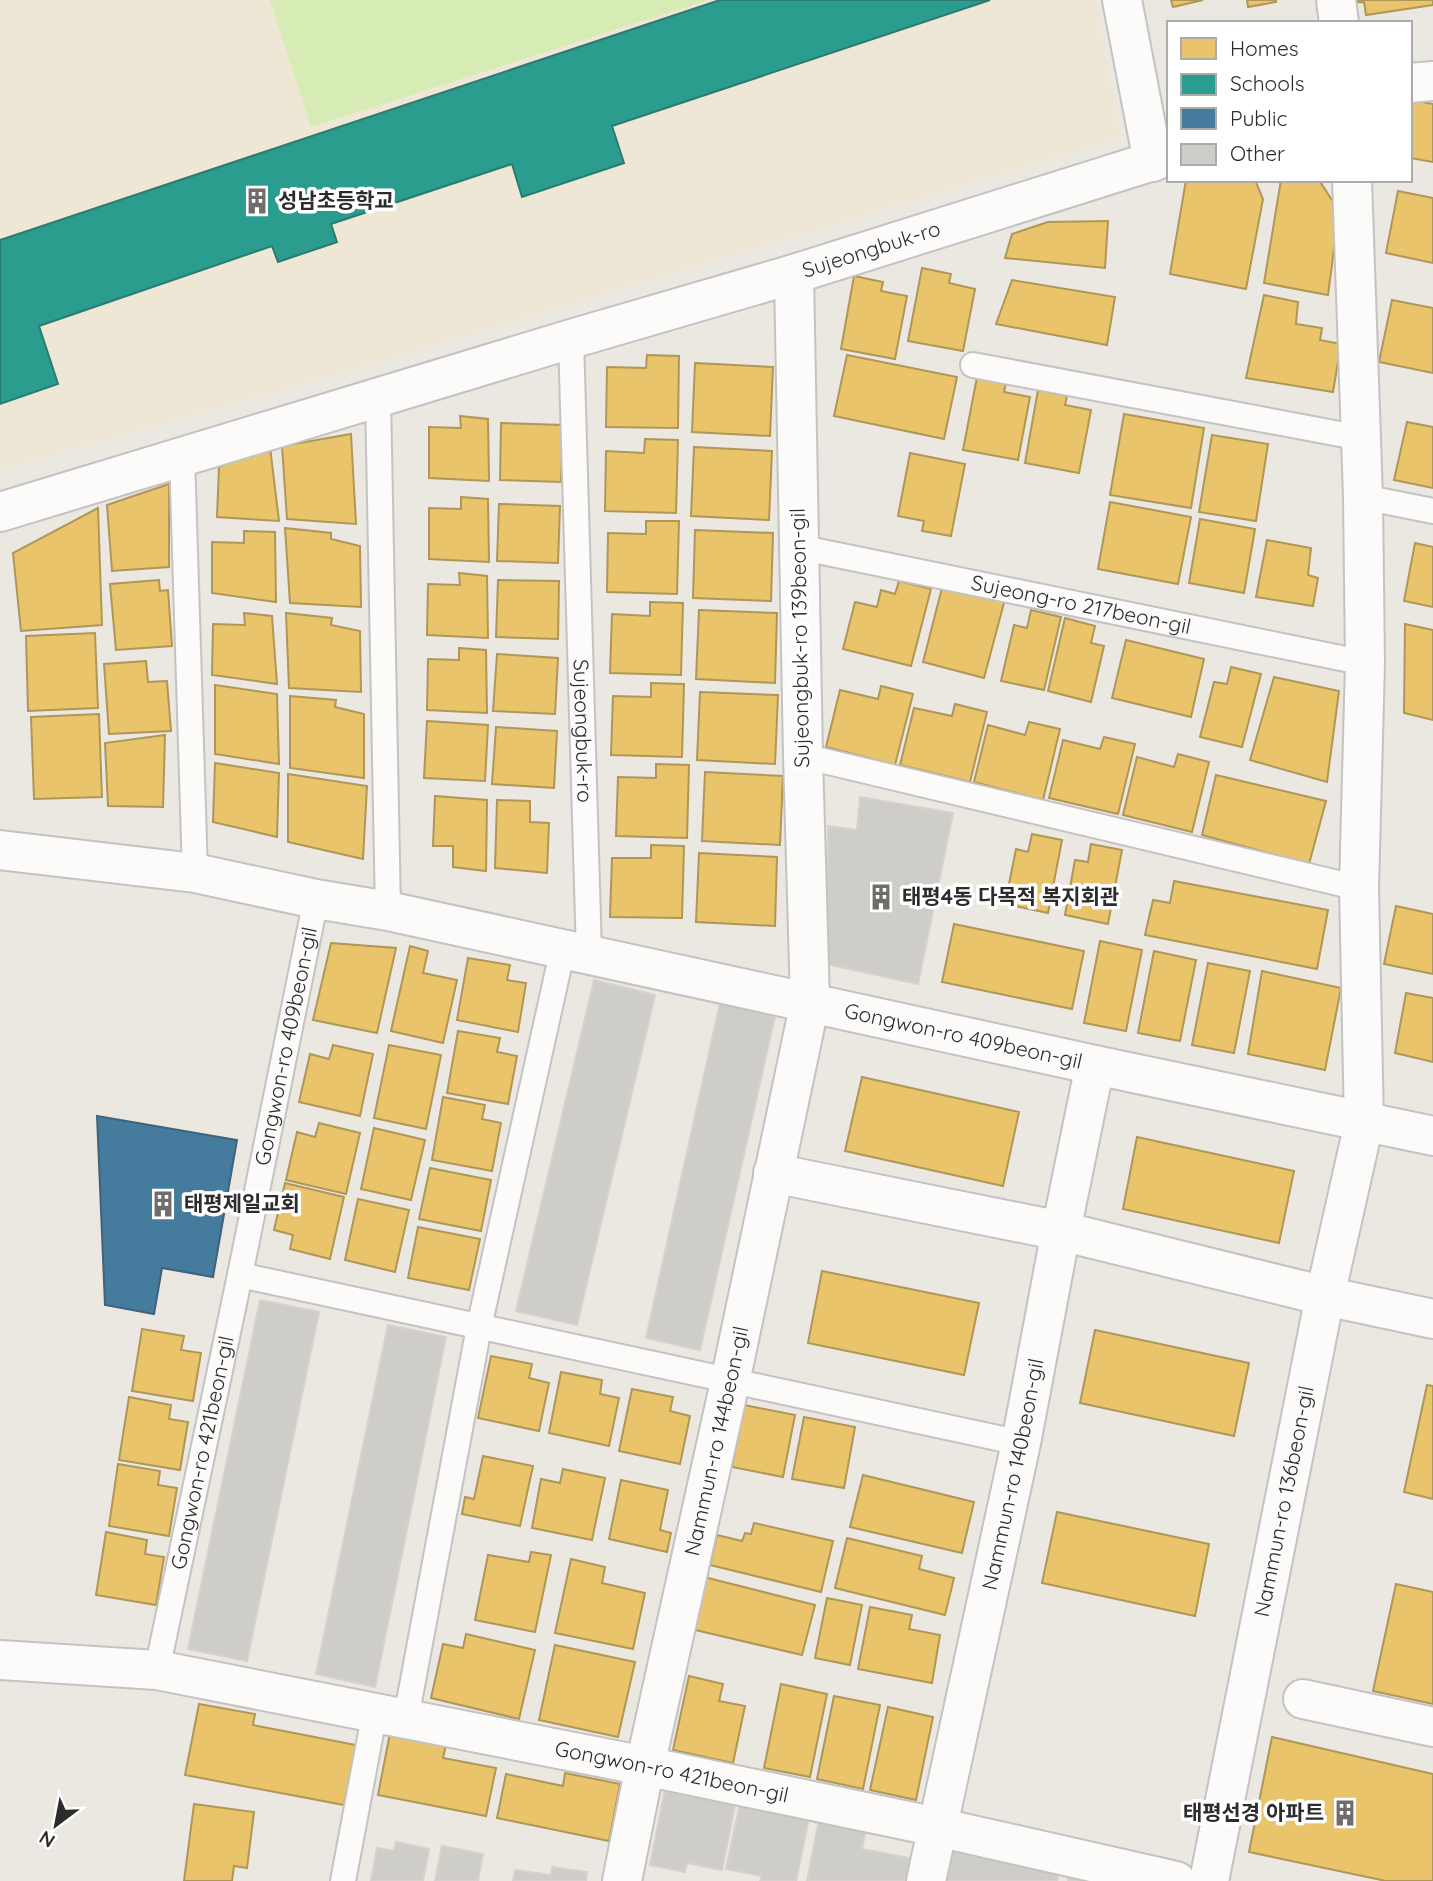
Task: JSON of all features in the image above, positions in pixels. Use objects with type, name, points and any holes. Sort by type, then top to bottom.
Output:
[{"type":"street","points":[[1122,0],[1161,159]]},
{"type":"street","points":[[1336,0],[1339,21]]},
{"type":"street","points":[[1412,83],[1433,81]]},
{"type":"street","name":"Sujeongbuk-ro","points":[[0,512],[794,274],[1161,159]]},
{"type":"street","points":[[1352,182],[1363,497],[1365,663],[1359,888],[1364,1123]]},
{"type":"street","name":"Sujeongbuk-ro 139beon-gil","points":[[794,274],[810,1002]]},
{"type":"street","name":"Gongwon-ro 409beon-gil","points":[[0,850],[195,873],[316,899],[388,911],[1433,1136]]},
{"type":"street","name":"Nammun-ro 144beon-gil","points":[[622,1881],[810,1002]]},
{"type":"street","name":"Nammun-ro 140beon-gil","points":[[926,1881],[1021,1443],[1096,1065]]},
{"type":"street","name":"Nammun-ro 136beon-gil","points":[[1209,1881],[1325,1296],[1364,1123]]},
{"type":"street","points":[[774,1173],[1061,1231],[1325,1296],[1433,1319]]},
{"type":"street","name":"Gongwon-ro 421beon-gil","points":[[0,1660],[157,1670],[645,1766],[937,1827],[1176,1881]]},
{"type":"street","points":[[1303,1699],[1433,1727]]},
{"type":"lane","name":"Sujeongbuk-ro","points":[[571,339],[576,951]]},
{"type":"lane","points":[[973,365],[1361,438]]},
{"type":"lane","points":[[378,397],[388,911]]},
{"type":"lane","points":[[182,456],[195,873]]},
{"type":"lane","points":[[1363,497],[1433,511]]},
{"type":"lane","name":"Sujeong-ro 217beon-gil","points":[[798,547],[1365,663]]},
{"type":"lane","points":[[803,756],[1359,888]]},
{"type":"lane","name":"Gongwon-ro 409beon-gil","points":[[240,1275],[316,899]]},
{"type":"lane","points":[[343,1881],[391,1715],[479,1327],[576,951]]},
{"type":"lane","points":[[240,1275],[1021,1443]]},
{"type":"lane","name":"Gongwon-ro 421beon-gil","points":[[157,1670],[240,1275]]},
{"type":"shaded area","points":[[0,0],[1096,0],[1121,138],[364,367],[0,470]]},
{"type":"green space","points":[[270,0],[708,0],[311,127]]},
{"type":"building: Homes","points":[[1171,0],[1203,0],[1173,7]]},
{"type":"building: Homes","points":[[1247,0],[1276,0],[1276,2],[1248,7]]},
{"type":"building: Homes","points":[[1348,0],[1433,0],[1433,5],[1366,15],[1364,2],[1348,3]]},
{"type":"building: Homes","points":[[1412,100],[1433,104],[1433,162],[1412,158]]},
{"type":"building: Homes","points":[[1186,182],[1256,182],[1263,199],[1246,289],[1170,274]]},
{"type":"building: Homes","points":[[1281,182],[1320,182],[1339,211],[1328,295],[1264,283]]},
{"type":"building: Homes","points":[[1398,191],[1433,198],[1433,263],[1386,253]]},
{"type":"building: Homes","points":[[1108,221],[1105,268],[1005,258],[1012,234],[1048,222]]},
{"type":"building: Homes","points":[[922,268],[951,274],[949,283],[975,289],[963,351],[908,341]]},
{"type":"building: Homes","points":[[854,276],[883,282],[881,291],[907,296],[895,359],[841,349]]},
{"type":"building: Homes","points":[[1012,280],[1115,297],[1107,345],[996,324]]},
{"type":"building: Homes","points":[[1264,295],[1298,302],[1296,324],[1322,328],[1320,340],[1341,344],[1333,392],[1246,378]]},
{"type":"building: Homes","points":[[1392,300],[1433,308],[1433,373],[1379,362]]},
{"type":"building: Homes","points":[[647,355],[679,356],[678,428],[606,427],[607,367],[646,368]]},
{"type":"building: Homes","points":[[847,355],[957,377],[944,439],[834,416]]},
{"type":"building: Homes","points":[[695,363],[773,367],[770,436],[692,432]]},
{"type":"building: Homes","points":[[977,377],[1006,383],[1004,392],[1030,397],[1018,460],[963,450]]},
{"type":"building: Homes","points":[[1038,390],[1067,396],[1065,405],[1091,410],[1079,473],[1025,463]]},
{"type":"building: Homes","points":[[1124,414],[1204,428],[1191,508],[1110,495]]},
{"type":"building: Homes","points":[[460,416],[488,419],[489,481],[429,478],[429,427],[461,428]]},
{"type":"building: Homes","points":[[1407,422],[1433,427],[1433,488],[1394,480]]},
{"type":"building: Homes","points":[[501,423],[563,425],[561,482],[500,480]]},
{"type":"building: Homes","points":[[351,434],[356,524],[287,519],[282,446]]},
{"type":"building: Homes","points":[[1212,435],[1268,444],[1256,521],[1199,512]]},
{"type":"building: Homes","points":[[645,439],[678,440],[676,513],[605,511],[606,451],[644,453]]},
{"type":"building: Homes","points":[[270,447],[279,521],[217,517],[219,467]]},
{"type":"building: Homes","points":[[694,447],[772,451],[769,520],[691,516]]},
{"type":"building: Homes","points":[[910,453],[965,464],[951,536],[922,531],[924,521],[898,516]]},
{"type":"building: Homes","points":[[169,484],[169,567],[112,571],[107,505]]},
{"type":"building: Homes","points":[[461,497],[488,499],[489,562],[429,559],[429,508],[461,509]]},
{"type":"building: Homes","points":[[1110,502],[1191,517],[1178,584],[1098,569]]},
{"type":"building: Homes","points":[[499,504],[560,506],[558,563],[497,561]]},
{"type":"building: Homes","points":[[98,508],[102,625],[21,631],[13,553]]},
{"type":"building: Homes","points":[[1200,519],[1255,529],[1244,593],[1189,583]]},
{"type":"building: Homes","points":[[646,521],[679,521],[677,594],[607,592],[608,533],[646,534]]},
{"type":"building: Homes","points":[[285,528],[331,533],[331,539],[360,546],[361,607],[290,603]]},
{"type":"building: Homes","points":[[695,530],[773,533],[771,601],[693,598]]},
{"type":"building: Homes","points":[[244,531],[275,532],[276,602],[212,593],[212,542],[244,543]]},
{"type":"building: Homes","points":[[1267,540],[1311,548],[1308,575],[1318,578],[1313,606],[1256,597]]},
{"type":"building: Homes","points":[[1415,543],[1433,547],[1433,607],[1404,601]]},
{"type":"building: Homes","points":[[459,573],[487,576],[488,638],[427,635],[428,584],[460,585]]},
{"type":"building: Homes","points":[[159,580],[160,591],[168,590],[172,646],[116,650],[110,584]]},
{"type":"building: Homes","points":[[498,580],[559,581],[558,639],[496,637]]},
{"type":"building: Homes","points":[[899,581],[931,589],[911,666],[843,649],[855,602],[877,607],[881,590],[895,594]]},
{"type":"building: Homes","points":[[943,584],[1005,599],[984,678],[923,662]]},
{"type":"building: Homes","points":[[650,602],[683,603],[681,675],[610,673],[612,614],[650,616]]},
{"type":"building: Homes","points":[[699,610],[777,613],[775,683],[696,679]]},
{"type":"building: Homes","points":[[1031,610],[1061,617],[1044,690],[1001,681],[1014,625],[1027,628]]},
{"type":"building: Homes","points":[[244,613],[272,616],[277,684],[212,675],[213,624],[245,625]]},
{"type":"building: Homes","points":[[286,613],[332,618],[331,625],[360,631],[361,692],[289,688]]},
{"type":"building: Homes","points":[[1065,618],[1095,626],[1091,643],[1104,646],[1091,702],[1048,691]]},
{"type":"building: Homes","points":[[1405,624],[1433,630],[1433,720],[1404,713]]},
{"type":"building: Homes","points":[[95,633],[98,708],[28,711],[26,636]]},
{"type":"building: Homes","points":[[1126,640],[1204,659],[1191,717],[1112,698]]},
{"type":"building: Homes","points":[[459,648],[486,650],[487,713],[427,710],[428,659],[459,660]]},
{"type":"building: Homes","points":[[497,654],[558,658],[555,714],[493,711]]},
{"type":"building: Homes","points":[[146,661],[148,682],[167,681],[171,731],[109,734],[104,664]]},
{"type":"building: Homes","points":[[1231,667],[1261,674],[1242,747],[1200,737],[1214,682],[1227,684]]},
{"type":"building: Homes","points":[[1274,677],[1339,691],[1327,782],[1250,760]]},
{"type":"building: Homes","points":[[651,683],[684,684],[682,757],[611,755],[613,696],[651,697]]},
{"type":"building: Homes","points":[[215,685],[277,694],[279,764],[215,754]]},
{"type":"building: Homes","points":[[881,686],[913,694],[895,765],[826,747],[840,690],[878,699]]},
{"type":"building: Homes","points":[[700,692],[778,695],[775,764],[697,760]]},
{"type":"building: Homes","points":[[290,696],[336,700],[335,707],[364,714],[364,778],[290,768]]},
{"type":"building: Homes","points":[[955,704],[987,712],[970,782],[900,765],[914,708],[952,716]]},
{"type":"building: Homes","points":[[99,714],[102,797],[34,799],[31,717]]},
{"type":"building: Homes","points":[[427,721],[488,725],[485,781],[424,778]]},
{"type":"building: Homes","points":[[1029,722],[1060,729],[1043,800],[974,782],[988,725],[1025,735]]},
{"type":"building: Homes","points":[[496,727],[557,731],[554,788],[492,784]]},
{"type":"building: Homes","points":[[165,735],[163,807],[108,806],[105,743]]},
{"type":"building: Homes","points":[[1104,737],[1135,744],[1118,814],[1049,798],[1063,740],[1100,749]]},
{"type":"building: Homes","points":[[1178,754],[1209,762],[1192,832],[1123,815],[1137,757],[1174,767]]},
{"type":"building: Homes","points":[[215,763],[279,773],[277,837],[213,822]]},
{"type":"building: Homes","points":[[656,764],[689,765],[687,838],[616,836],[618,777],[656,778]]},
{"type":"building: Homes","points":[[705,772],[783,776],[780,845],[702,841]]},
{"type":"building: Homes","points":[[288,774],[367,786],[363,859],[288,842]]},
{"type":"building: Homes","points":[[1216,775],[1326,801],[1309,864],[1202,835]]},
{"type":"building: Homes","points":[[435,796],[487,800],[486,871],[453,867],[453,846],[433,846]]},
{"type":"building: Homes","points":[[497,800],[530,801],[530,822],[549,823],[547,873],[495,868]]},
{"type":"building: Homes","points":[[1032,834],[1062,840],[1048,913],[1005,904],[1016,849],[1028,852]]},
{"type":"building: Homes","points":[[1091,844],[1122,850],[1108,924],[1065,915],[1075,860],[1088,862]]},
{"type":"building: Homes","points":[[651,845],[684,846],[682,918],[610,917],[612,858],[651,858]]},
{"type":"building: Homes","points":[[699,853],[777,857],[775,926],[696,922]]},
{"type":"building: Homes","points":[[1174,881],[1328,910],[1317,969],[1145,935],[1153,900],[1170,903]]},
{"type":"building: Homes","points":[[1396,906],[1433,914],[1433,974],[1384,964]]},
{"type":"building: Homes","points":[[954,924],[1084,951],[1072,1009],[942,982]]},
{"type":"building: Homes","points":[[1100,941],[1142,950],[1126,1031],[1084,1023]]},
{"type":"building: Homes","points":[[331,943],[396,948],[377,1033],[313,1020]]},
{"type":"building: Homes","points":[[410,946],[428,951],[423,973],[457,980],[443,1043],[391,1031]]},
{"type":"building: Homes","points":[[1154,951],[1196,960],[1180,1041],[1138,1033]]},
{"type":"building: Homes","points":[[468,958],[510,965],[507,980],[526,983],[518,1032],[457,1020]]},
{"type":"building: Homes","points":[[1208,963],[1250,971],[1234,1053],[1192,1045]]},
{"type":"building: Homes","points":[[1262,971],[1341,988],[1325,1070],[1248,1054]]},
{"type":"building: Homes","points":[[1406,993],[1433,998],[1433,1062],[1395,1053]]},
{"type":"building: Homes","points":[[458,1031],[500,1038],[497,1052],[517,1056],[508,1104],[447,1093]]},
{"type":"building: Homes","points":[[333,1045],[373,1054],[360,1116],[299,1102],[310,1054],[329,1059]]},
{"type":"building: Homes","points":[[389,1045],[441,1055],[426,1129],[374,1118]]},
{"type":"building: Homes","points":[[862,1077],[1019,1112],[1003,1186],[845,1151]]},
{"type":"building: Homes","points":[[443,1097],[485,1105],[482,1119],[501,1123],[492,1171],[432,1160]]},
{"type":"building: Homes","points":[[319,1123],[360,1133],[346,1194],[286,1180],[297,1132],[315,1137]]},
{"type":"building: Homes","points":[[374,1128],[425,1140],[411,1200],[361,1189]]},
{"type":"building: Homes","points":[[1137,1137],[1294,1171],[1279,1243],[1123,1209]]},
{"type":"building: Homes","points":[[430,1168],[491,1180],[481,1231],[419,1219]]},
{"type":"building: Homes","points":[[285,1183],[344,1197],[330,1259],[290,1249],[293,1235],[274,1230]]},
{"type":"building: Homes","points":[[358,1199],[409,1210],[395,1272],[345,1260]]},
{"type":"building: Homes","points":[[418,1227],[480,1239],[469,1290],[408,1278]]},
{"type":"building: Homes","points":[[822,1271],[979,1303],[964,1375],[808,1343]]},
{"type":"building: Homes","points":[[142,1329],[184,1336],[181,1350],[201,1353],[193,1401],[132,1391]]},
{"type":"building: Homes","points":[[1095,1330],[1249,1363],[1234,1436],[1080,1403]]},
{"type":"building: Homes","points":[[491,1356],[532,1364],[529,1378],[549,1383],[539,1431],[478,1418]]},
{"type":"building: Homes","points":[[561,1372],[602,1380],[600,1394],[619,1398],[609,1446],[549,1433]]},
{"type":"building: Homes","points":[[1427,1385],[1433,1386],[1433,1499],[1404,1492]]},
{"type":"building: Homes","points":[[632,1389],[673,1397],[670,1411],[690,1416],[680,1464],[619,1451]]},
{"type":"building: Homes","points":[[129,1397],[171,1405],[169,1419],[188,1422],[180,1470],[119,1460]]},
{"type":"building: Homes","points":[[744,1405],[795,1415],[783,1477],[732,1467]]},
{"type":"building: Homes","points":[[804,1417],[855,1427],[844,1488],[792,1479]]},
{"type":"building: Homes","points":[[483,1456],[533,1466],[520,1526],[462,1514],[465,1497],[474,1499]]},
{"type":"building: Homes","points":[[118,1464],[160,1471],[158,1485],[177,1488],[169,1536],[109,1526]]},
{"type":"building: Homes","points":[[563,1469],[605,1478],[592,1540],[532,1528],[541,1479],[560,1483]]},
{"type":"building: Homes","points":[[863,1475],[974,1502],[962,1553],[850,1527]]},
{"type":"building: Homes","points":[[621,1480],[668,1490],[660,1530],[671,1533],[667,1552],[609,1539]]},
{"type":"building: Homes","points":[[1057,1512],[1209,1544],[1195,1616],[1042,1583]]},
{"type":"building: Homes","points":[[754,1523],[833,1541],[821,1592],[710,1565],[717,1535],[742,1541],[745,1533],[751,1534]]},
{"type":"building: Homes","points":[[106,1532],[147,1540],[145,1554],[164,1557],[156,1605],[96,1595]]},
{"type":"building: Homes","points":[[847,1538],[922,1556],[919,1569],[954,1578],[945,1615],[835,1588]]},
{"type":"building: Homes","points":[[531,1552],[551,1555],[535,1632],[475,1620],[488,1555],[529,1562]]},
{"type":"building: Homes","points":[[571,1559],[605,1567],[602,1583],[645,1593],[633,1649],[555,1633]]},
{"type":"building: Homes","points":[[704,1577],[815,1605],[802,1655],[691,1629]]},
{"type":"building: Homes","points":[[1396,1584],[1433,1592],[1433,1704],[1373,1691]]},
{"type":"building: Homes","points":[[827,1598],[862,1605],[850,1665],[815,1658]]},
{"type":"building: Homes","points":[[870,1607],[912,1615],[909,1629],[940,1635],[932,1683],[858,1669]]},
{"type":"building: Homes","points":[[466,1634],[535,1650],[519,1719],[431,1698],[443,1644],[463,1648]]},
{"type":"building: Homes","points":[[555,1645],[635,1662],[618,1737],[539,1720]]},
{"type":"building: Homes","points":[[689,1676],[723,1684],[719,1701],[745,1706],[733,1763],[673,1750]]},
{"type":"building: Homes","points":[[781,1684],[827,1694],[810,1777],[764,1768]]},
{"type":"building: Homes","points":[[834,1696],[880,1705],[863,1789],[817,1779]]},
{"type":"building: Homes","points":[[199,1704],[255,1714],[253,1725],[356,1745],[344,1805],[185,1775]]},
{"type":"building: Homes","points":[[888,1707],[933,1717],[916,1800],[870,1790]]},
{"type":"building: Homes","points":[[390,1733],[446,1745],[443,1758],[496,1768],[486,1816],[378,1795]]},
{"type":"building: Homes","name":"태평선경 아파트","points":[[1272,1737],[1433,1774],[1433,1881],[1386,1881],[1249,1852]]},
{"type":"building: Homes","points":[[565,1773],[620,1784],[609,1841],[497,1818],[506,1774],[563,1786]]},
{"type":"building: Homes","points":[[194,1804],[254,1812],[247,1868],[234,1866],[232,1881],[184,1881]]},
{"type":"building: Schools","name":"성남초등학교","points":[[720,0],[990,0],[612,126],[624,163],[522,197],[512,164],[331,224],[337,242],[278,262],[272,246],[39,326],[58,384],[0,404],[0,240]]},
{"type":"building: Public","name":"태평제일교회","points":[[97,1116],[237,1140],[213,1277],[162,1268],[154,1314],[105,1305]]},
{"type":"building: Other","name":"태평4동 다목적 복지회관","points":[[860,797],[953,813],[918,984],[826,964],[828,826],[857,830]]},
{"type":"building: Other","points":[[594,980],[655,995],[577,1325],[516,1311]]},
{"type":"building: Other","points":[[720,1003],[775,1016],[700,1350],[646,1338]]},
{"type":"building: Other","points":[[260,1300],[319,1312],[247,1661],[188,1649]]},
{"type":"building: Other","points":[[388,1325],[446,1337],[375,1687],[316,1674]]},
{"type":"building: Other","points":[[665,1790],[735,1805],[722,1870],[687,1863],[685,1872],[650,1865]]},
{"type":"building: Other","points":[[740,1803],[809,1818],[796,1881],[760,1881],[762,1876],[726,1869]]},
{"type":"building: Other","points":[[820,1815],[867,1824],[862,1849],[909,1858],[905,1881],[807,1881]]},
{"type":"building: Other","points":[[396,1842],[429,1849],[423,1881],[371,1881],[377,1848],[394,1851]]},
{"type":"building: Other","points":[[950,1844],[1060,1869],[1057,1881],[942,1881]]},
{"type":"building: Other","points":[[442,1846],[483,1854],[478,1881],[435,1881]]},
{"type":"building: Other","points":[[552,1867],[587,1872],[586,1881],[513,1881],[515,1870],[551,1875]]},
{"type":"building: Other","points":[[1070,1870],[1120,1881],[1068,1881]]},
{"type":"place","name":"성남초등학교","points":[[257,201]]},
{"type":"place","name":"태평4동 다목적 복지회관","points":[[881,897]]},
{"type":"place","name":"태평제일교회","points":[[163,1204]]},
{"type":"place","name":"태평선경 아파트","points":[[1345,1813]]}]
